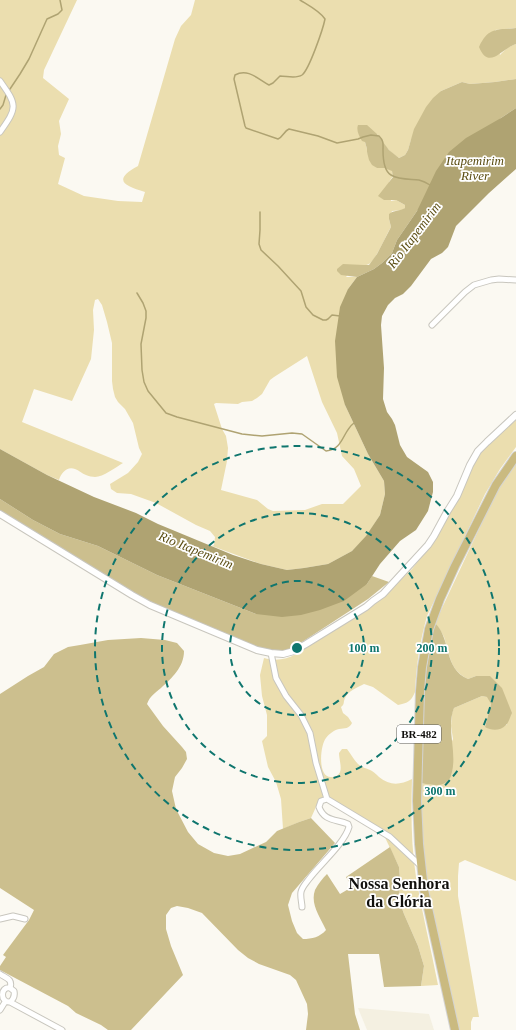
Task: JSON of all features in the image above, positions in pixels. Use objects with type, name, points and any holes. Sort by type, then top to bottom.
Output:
[{"type":"highway","name":"BR-482","points":[[455,1030],[428,906],[419,844],[417,801],[422,667],[430,629],[440,599],[496,485],[516,456]]},
{"type":"street","points":[[0,81],[12,100],[13,108],[11,116],[0,132]]},
{"type":"street","points":[[432,325],[465,292],[474,286],[491,280],[516,280]]},
{"type":"street","points":[[0,514],[150,605],[257,650],[283,654],[294,651],[366,607],[382,594],[428,545],[457,496],[470,465],[478,451],[516,415]]},
{"type":"street","points":[[271,653],[276,678],[286,696],[301,715],[310,733],[316,763],[327,798],[390,837],[421,866]]},
{"type":"street","points":[[302,907],[300,893],[302,887],[347,834],[349,827],[348,824],[326,818],[321,812],[319,807],[321,801],[327,798]]},
{"type":"street","points":[[0,919],[13,916],[25,919]]},
{"type":"street","points":[[0,974],[11,982],[10,988]]},
{"type":"street","points":[[0,1010],[7,1002],[13,999],[15,994],[10,988],[2,989],[0,993],[1,998],[7,1002],[62,1030]]},
{"type":"shaded area","points":[[0,0],[77,0],[44,70],[43,78],[69,99],[59,121],[61,134],[58,146],[59,155],[65,158],[58,184],[84,196],[118,201],[142,202],[145,192],[127,185],[123,179],[125,175],[138,166],[175,39],[181,26],[191,15],[195,0],[516,0],[516,28],[495,30],[500,55],[509,47],[516,44],[516,79],[470,84],[462,82],[441,91],[411,140],[405,155],[399,158],[389,150],[377,134],[365,142],[367,152],[377,168],[392,170],[393,176],[389,182],[391,201],[396,200],[405,205],[405,208],[403,210],[392,211],[389,219],[391,227],[372,262],[366,265],[356,265],[346,277],[357,277],[348,289],[345,405],[368,454],[384,481],[385,494],[380,515],[366,537],[352,551],[328,564],[304,568],[287,570],[261,564],[212,546],[214,545],[215,537],[210,531],[156,503],[131,494],[117,493],[111,489],[110,484],[128,473],[138,462],[142,454],[139,448],[133,423],[125,409],[115,397],[112,381],[112,343],[102,305],[98,299],[95,300],[93,310],[94,330],[91,359],[72,401],[34,389],[22,422],[123,463],[106,474],[98,477],[89,476],[78,470],[69,468],[61,475],[59,480],[0,449]],"holes":[[[307,356],[322,402],[337,433],[342,456],[354,469],[361,486],[343,504],[322,504],[305,510],[273,511],[257,500],[221,490],[228,448],[226,436],[222,429],[214,404],[238,404],[252,401],[262,394],[270,380]]]},
{"type":"shaded area","points":[[516,28],[516,44],[491,58],[483,54],[479,47],[486,36],[494,31]]},
{"type":"shaded area","points":[[516,79],[516,108],[501,118],[417,211],[397,240],[392,253],[374,269],[357,277],[341,275],[337,269],[343,264],[369,265],[377,254],[391,227],[389,214],[405,208],[405,205],[396,200],[384,200],[378,196],[393,177],[392,171],[384,168],[377,168],[372,165],[369,160],[365,142],[362,141],[358,133],[358,125],[367,125],[377,134],[389,150],[399,158],[405,155],[408,150],[414,129],[426,107],[441,91],[462,82],[470,84]]},
{"type":"shaded area","points":[[516,420],[516,447],[500,469],[485,494],[427,616],[422,635],[416,673],[415,692],[412,698],[404,704],[398,705],[373,687],[364,684],[356,688],[346,696],[341,707],[343,713],[352,723],[351,725],[333,731],[326,738],[322,747],[322,767],[327,776],[334,777],[338,775],[341,770],[339,753],[342,749],[347,749],[355,761],[387,782],[395,784],[412,779],[414,865],[438,985],[421,986],[424,966],[418,946],[399,900],[399,867],[381,829],[355,818],[320,798],[311,818],[283,829],[281,799],[276,782],[268,767],[262,741],[267,736],[267,715],[262,696],[260,675],[264,658],[288,658],[296,654],[389,591],[412,569],[425,552],[476,459],[487,445]]},
{"type":"shaded area","points":[[516,462],[516,881],[465,860],[459,863],[458,896],[479,1017],[473,1017],[471,1022],[471,1030],[457,1030],[426,876],[423,853],[421,783],[433,785],[453,739],[451,726],[454,708],[482,696],[488,697],[491,704],[485,727],[507,725],[476,676],[468,679],[457,671],[451,661],[444,637],[435,623],[493,499]]},
{"type":"shaded area","points":[[0,499],[33,520],[60,534],[98,546],[157,575],[256,614],[367,584],[372,576],[389,582],[368,599],[286,652],[266,652],[141,598],[0,513]]},
{"type":"shaded area","points":[[435,623],[444,637],[451,661],[460,674],[468,679],[476,676],[490,676],[502,688],[512,713],[506,725],[499,729],[493,730],[485,727],[491,704],[487,697],[482,696],[454,708],[451,723],[453,756],[452,772],[448,781],[441,785],[421,783],[425,677]]},
{"type":"shaded area","points":[[141,638],[165,640],[177,643],[184,651],[182,662],[177,672],[153,695],[147,704],[163,726],[186,752],[187,759],[175,777],[172,791],[176,809],[188,832],[198,844],[214,853],[228,856],[240,854],[266,842],[277,831],[311,818],[335,843],[292,893],[288,905],[297,933],[303,939],[316,937],[326,930],[316,910],[314,900],[315,890],[325,876],[327,874],[340,894],[352,887],[346,877],[390,847],[399,867],[399,900],[418,946],[424,966],[421,986],[384,987],[379,954],[348,954],[355,1014],[360,1030],[306,1030],[308,1014],[307,1004],[296,980],[290,975],[259,964],[248,958],[238,950],[202,913],[177,906],[171,908],[166,915],[166,929],[171,946],[183,975],[131,1030],[108,1030],[76,1013],[68,1006],[0,970],[0,966],[6,957],[3,955],[29,920],[34,910],[0,888],[0,694],[44,667],[54,654],[68,647],[108,640]]},
{"type":"shaded area","points":[[358,1008],[429,1014],[434,1030],[367,1030]]},
{"type":"water","name":"Itapemirim River","points":[[516,108],[516,169],[456,226],[448,247],[442,253],[431,259],[411,286],[388,305],[382,316],[381,325],[384,368],[383,399],[387,412],[395,425],[400,445],[407,457],[428,472],[433,482],[433,492],[428,511],[416,530],[400,541],[380,564],[367,584],[344,601],[320,610],[301,615],[282,617],[256,614],[157,575],[98,546],[60,534],[33,520],[0,499],[0,449],[47,475],[94,497],[136,513],[158,524],[233,555],[261,564],[287,570],[304,568],[328,564],[352,551],[366,536],[380,515],[385,494],[384,481],[368,454],[345,405],[337,377],[335,341],[340,307],[348,289],[357,277],[374,269],[392,253],[397,240],[417,211],[436,171],[449,152],[466,138]]},
{"type":"waterway","points":[[10,89],[29,59],[47,19],[58,14],[62,10],[60,0]]},
{"type":"waterway","points":[[300,0],[317,11],[325,19],[312,58],[302,75],[294,77],[280,76],[269,85],[257,77],[249,74],[240,73],[235,75],[234,79],[246,128],[278,139],[289,129],[318,136],[337,143],[371,135],[379,136],[383,143],[385,168],[391,175],[397,178],[419,180],[430,185]]},
{"type":"waterway","points":[[0,109],[6,95]]},
{"type":"waterway","points":[[260,212],[259,244],[261,250],[301,291],[306,307],[313,315],[323,320],[328,319],[332,315],[340,316]]},
{"type":"waterway","points":[[137,293],[146,311],[141,344],[144,382],[148,391],[166,413],[242,434],[262,436],[292,433],[302,434],[326,451],[332,450],[340,444],[347,431],[354,423]]},
{"type":"district","name":"Nossa Senhora da Glória","points":[[399,892]]},
{"type":"water label","name":"Rio Itapemirim","points":[[414,235]]},
{"type":"water label","name":"Rio Itapemirim","points":[[196,550]]}]
